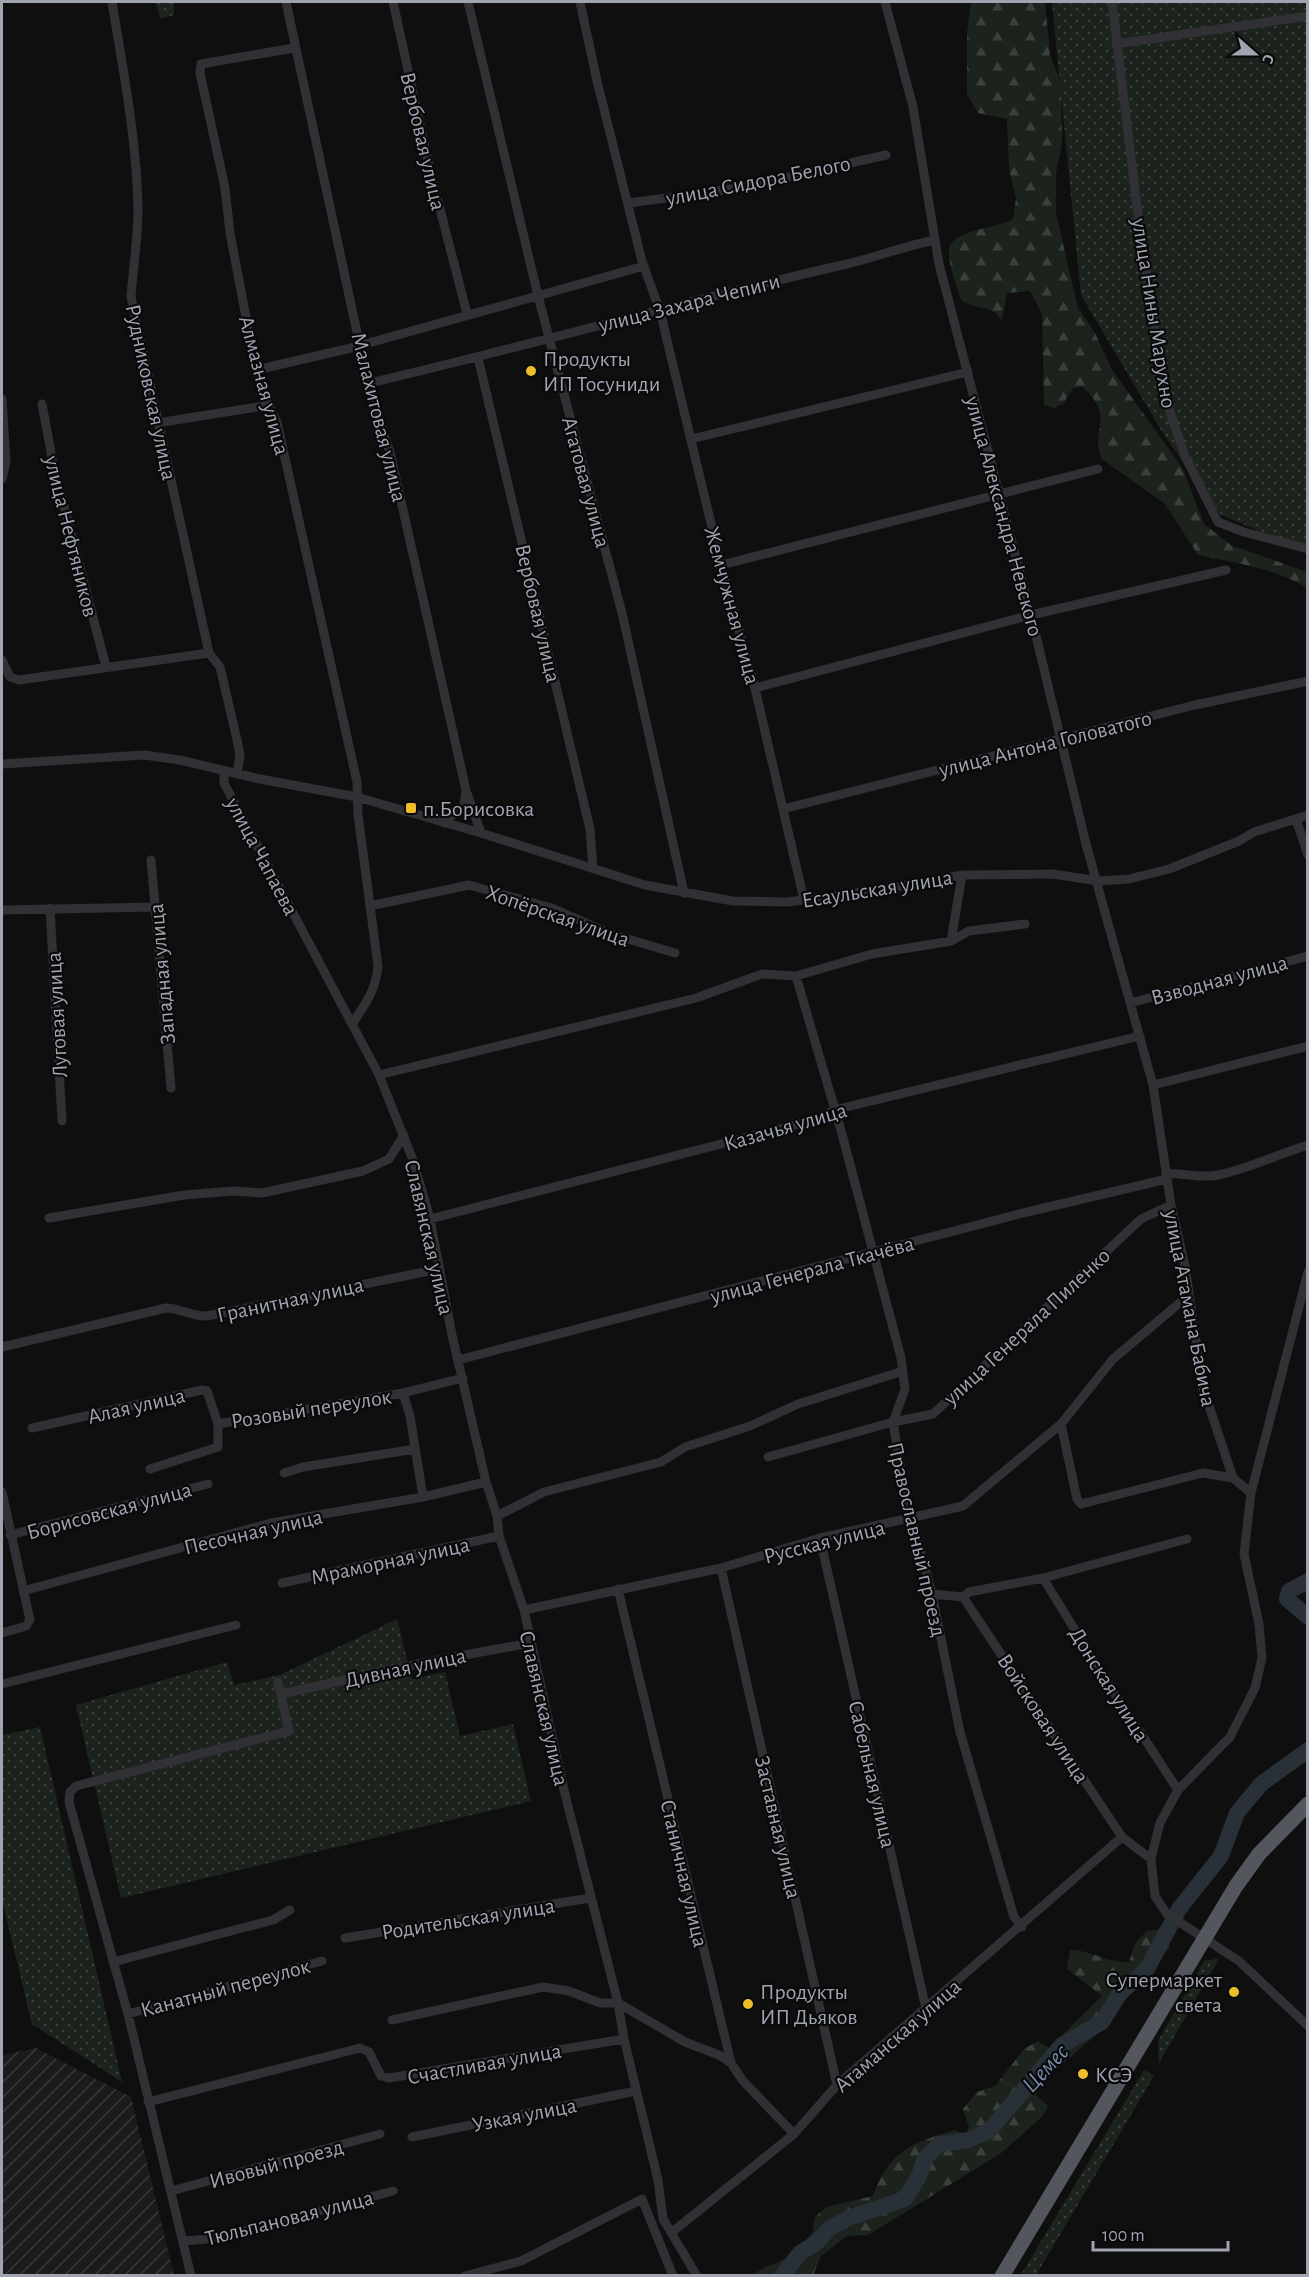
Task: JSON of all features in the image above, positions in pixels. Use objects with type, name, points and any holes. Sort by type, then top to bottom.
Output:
[{"type":"highway","points":[[1002,2276],[1203,1939],[1259,1854],[1308,1804]]},
{"type":"street","name":"Рудниковская улица","points":[[112,2],[133,136],[137,246],[131,297],[209,653],[220,667],[237,740],[240,755],[237,774]]},
{"type":"street","name":"Малахитовая улица","points":[[285,2],[374,407],[390,452],[466,790],[481,833]]},
{"type":"street","name":"Вербовая улица","points":[[393,2],[431,174],[467,314]]},
{"type":"street","name":"Агатовая улица","points":[[468,2],[538,296],[622,613],[684,893]]},
{"type":"street","name":"Жемчужная улица","points":[[580,2],[597,81],[644,266],[660,311],[721,566],[755,688],[804,900]]},
{"type":"street","name":"улица Александра Невского","points":[[885,2],[913,107],[934,240],[1032,615],[1086,844],[1098,881]]},
{"type":"street","name":"улица Нины Марухно","points":[[1112,2],[1165,397],[1185,456],[1218,522],[1244,532],[1308,549]]},
{"type":"street","points":[[1116,44],[1308,16]]},
{"type":"street","name":"Алмазная улица","points":[[294,48],[201,64],[200,73],[225,188],[230,233],[256,370],[277,422],[357,782],[378,966],[377,982],[369,999],[352,1024]]},
{"type":"street","name":"улица Сидора Белого","points":[[629,203],[739,188],[886,155]]},
{"type":"street","name":"улица Захара Чепиги","points":[[370,383],[478,358],[934,240]]},
{"type":"street","points":[[256,370],[361,345],[644,266]]},
{"type":"street","name":"Вербовая улица","points":[[478,358],[590,828],[593,868]]},
{"type":"street","points":[[692,439],[968,372]]},
{"type":"street","name":"улица Нефтяников","points":[[2,399],[3,476]]},
{"type":"street","name":"улица Нефтяников","points":[[42,404],[54,468],[106,667]]},
{"type":"street","points":[[157,423],[270,405]]},
{"type":"street","points":[[721,566],[999,493],[1098,470]]},
{"type":"street","points":[[755,688],[1032,615],[1226,570]]},
{"type":"street","points":[[2,660],[10,677],[28,680],[209,653]]},
{"type":"street","name":"улица Антона Головатого","points":[[783,809],[1195,705],[1308,681]]},
{"type":"street","name":"улица Чапаева","points":[[2,764],[144,755],[224,771],[224,783],[379,1075]]},
{"type":"street","name":"Есаульская улица","points":[[224,771],[357,797],[481,833],[645,885],[733,901],[804,900],[879,890],[962,875],[1053,874],[1098,881],[1129,879],[1169,869],[1239,841],[1254,832],[1308,815]]},
{"type":"street","points":[[444,824],[464,805],[466,790]]},
{"type":"street","points":[[1296,819],[1308,855]]},
{"type":"street","name":"Западная улица","points":[[151,860],[171,1088]]},
{"type":"street","points":[[951,941],[962,875]]},
{"type":"street","points":[[1098,881],[1140,1036]]},
{"type":"street","name":"Хопёрская улица","points":[[370,906],[469,885],[552,908],[611,934],[675,953]]},
{"type":"street","points":[[2,910],[156,907]]},
{"type":"street","name":"Луговая улица","points":[[50,908],[62,1121]]},
{"type":"street","points":[[379,1075],[696,998],[762,974],[796,976],[872,954],[951,941],[969,931],[1025,924]]},
{"type":"street","name":"Взводная улица","points":[[1130,1003],[1308,956]]},
{"type":"street","name":"Православный проезд","points":[[796,976],[903,1371],[904,1389],[893,1422],[904,1490],[932,1594],[960,1732],[1014,1917],[1022,1927]]},
{"type":"street","name":"Казачья улица","points":[[430,1219],[818,1119],[834,1110],[1140,1036]]},
{"type":"street","name":"улица Атамана Бабича","points":[[1140,1036],[1153,1085],[1166,1176],[1189,1295],[1203,1388],[1233,1478]]},
{"type":"street","points":[[1153,1085],[1308,1046]]},
{"type":"street","name":"Славянская улица","points":[[379,1075],[404,1135],[430,1219],[458,1360],[486,1482],[497,1516],[499,1536],[524,1610],[590,1898],[618,2003],[624,2039],[658,2180],[663,2219],[697,2276]]},
{"type":"street","points":[[49,1218],[183,1195],[233,1191],[262,1193],[352,1174],[389,1159],[404,1135]]},
{"type":"street","name":"улица Генерала Ткачёва","points":[[458,1360],[1181,1172],[1195,1176],[1216,1175],[1308,1145]]},
{"type":"street","name":"улица Генерала Пиленко","points":[[768,1457],[893,1422],[933,1414],[1141,1219],[1171,1205]]},
{"type":"street","name":"Гранитная улица","points":[[2,1347],[166,1308],[177,1308],[190,1315],[207,1316],[439,1269]]},
{"type":"street","points":[[1308,1272],[1251,1493],[1244,1554],[1259,1624],[1262,1658],[1255,1688],[1230,1737],[1178,1790],[1160,1823],[1151,1858],[1155,1896],[1167,1914],[1239,1961],[1308,2026]]},
{"type":"street","name":"Русская улица","points":[[524,1610],[721,1568],[820,1538],[963,1506],[1061,1424],[1113,1359],[1189,1295]]},
{"type":"street","points":[[497,1516],[544,1492],[660,1462],[685,1447],[750,1426],[798,1404],[854,1384],[903,1371]]},
{"type":"street","name":"Розовый переулок","points":[[218,1424],[403,1393],[463,1378]]},
{"type":"street","name":"Алая улица","points":[[32,1428],[202,1390],[211,1396],[218,1424]]},
{"type":"street","points":[[403,1393],[410,1416],[423,1497]]},
{"type":"street","points":[[150,1469],[214,1451],[219,1442],[218,1424]]},
{"type":"street","points":[[1061,1424],[1077,1498],[1081,1504],[1203,1473],[1233,1478],[1251,1493]]},
{"type":"street","points":[[284,1473],[303,1467],[415,1449]]},
{"type":"street","name":"Песочная улица","points":[[23,1591],[271,1523],[423,1497],[486,1482]]},
{"type":"street","name":"Борисовская улица","points":[[10,1535],[208,1484]]},
{"type":"street","points":[[2,1492],[30,1624],[2,1633]]},
{"type":"street","name":"Мраморная улица","points":[[282,1583],[499,1536]]},
{"type":"street","name":"Сабельная улица","points":[[820,1538],[926,2009]]},
{"type":"street","points":[[932,1594],[963,1597],[969,1592],[1043,1578],[1187,1539]]},
{"type":"street","name":"Заставная улица","points":[[721,1568],[837,2085]]},
{"type":"street","name":"Донская улица","points":[[1043,1578],[1101,1674],[1178,1790]]},
{"type":"street","name":"Станичная улица","points":[[618,1589],[731,2063],[743,2081],[794,2134]]},
{"type":"street","name":"Войсковая улица","points":[[963,1597],[1122,1837],[1151,1858]]},
{"type":"street","points":[[2,1684],[236,1625]]},
{"type":"street","name":"Дивная улица","points":[[281,1694],[427,1662],[530,1643]]},
{"type":"street","points":[[190,2276],[184,2241],[128,2014],[69,1802],[70,1792],[76,1786],[289,1731],[278,1682]]},
{"type":"street","name":"Атаманская улица","points":[[671,2233],[794,2134],[837,2085],[1022,1927],[1122,1837]]},
{"type":"street","name":"Родительская улица","points":[[345,1938],[590,1898]]},
{"type":"street","points":[[113,1962],[273,1920],[290,1910]]},
{"type":"street","name":"Канатный переулок","points":[[128,2014],[322,1961]]},
{"type":"street","points":[[392,2020],[543,1987],[569,1991],[600,2003],[618,2003],[686,2042],[719,2055],[731,2063]]},
{"type":"street","name":"Счастливая улица","points":[[148,2102],[360,2048],[369,2052],[381,2076],[389,2078],[624,2039]]},
{"type":"street","name":"Узкая улица","points":[[412,2137],[636,2091]]},
{"type":"street","name":"Ивовый проезд","points":[[171,2191],[380,2134]]},
{"type":"street","name":"Тюльпановая улица","points":[[184,2241],[219,2238],[393,2191]]},
{"type":"street","points":[[465,2276],[521,2261],[642,2199],[673,2276]]},
{"type":"shaded area","points":[[36,2048],[131,2097],[174,2275],[2,2275],[2,2055]]},
{"type":"green space","points":[[155,2],[174,2],[174,15],[161,19]]},
{"type":"green space","points":[[971,2],[1045,2],[1050,55],[1061,83],[1062,143],[1056,173],[1056,214],[1078,308],[1095,333],[1112,370],[1183,469],[1204,524],[1231,545],[1307,572],[1307,589],[1270,571],[1198,555],[1165,504],[1102,459],[1098,440],[1101,417],[1099,409],[1083,387],[1073,388],[1063,404],[1054,408],[1044,405],[1042,314],[1030,291],[1007,293],[1002,321],[989,309],[961,300],[950,262],[951,243],[965,234],[1013,219],[1016,199],[1009,169],[1007,119],[978,113],[967,94],[967,33]]},
{"type":"green space","points":[[1052,2],[1307,2],[1307,551],[1221,515],[1164,435],[1081,295]]},
{"type":"green space","points":[[397,1619],[412,1679],[445,1672],[460,1736],[513,1724],[531,1801],[121,1898],[76,1705],[227,1662],[234,1685],[280,1675]]},
{"type":"green space","points":[[40,1727],[122,2082],[32,2024],[2,1900],[2,1735]]},
{"type":"green space","points":[[1161,1929],[1170,1947],[1097,2034],[1051,2074],[1036,2095],[1048,2106],[1043,2116],[1000,2154],[868,2235],[847,2236],[821,2256],[813,2275],[754,2275],[784,2259],[795,2250],[813,2232],[814,2218],[826,2207],[873,2196],[886,2169],[904,2151],[927,2139],[955,2130],[965,2135],[969,2127],[963,2109],[977,2092],[995,2086],[1024,2049],[1038,2041],[1049,2048],[1102,1996],[1067,1969],[1070,1950],[1129,1962],[1136,1942],[1147,1931]]},
{"type":"green space","points":[[1219,1959],[1159,2063],[1158,2041],[1204,1961]]},
{"type":"green space","points":[[1144,2070],[1154,2076],[1036,2275],[1022,2273]]},
{"type":"waterway","name":"Цемес","points":[[1308,1581],[1289,1591],[1287,1599],[1308,1617]]},
{"type":"waterway","name":"Цемес","points":[[782,2276],[800,2253],[816,2243],[830,2228],[851,2217],[905,2199],[919,2176],[925,2158],[940,2144],[968,2140],[989,2131],[1062,2045],[1102,2022],[1120,1993],[1147,1969],[1179,1909],[1221,1856],[1237,1813],[1261,1784],[1308,1750]]},
{"type":"place","name":"Продукты ИП Тосуниди","points":[[531,371]]},
{"type":"place","name":"п.Борисовка","points":[[411,808]]},
{"type":"place","name":"Супермаркет света","points":[[1234,1992]]},
{"type":"place","name":"Продукты ИП Дьяков","points":[[748,2004]]},
{"type":"place","name":"КСЭ","points":[[1083,2074]]}]
